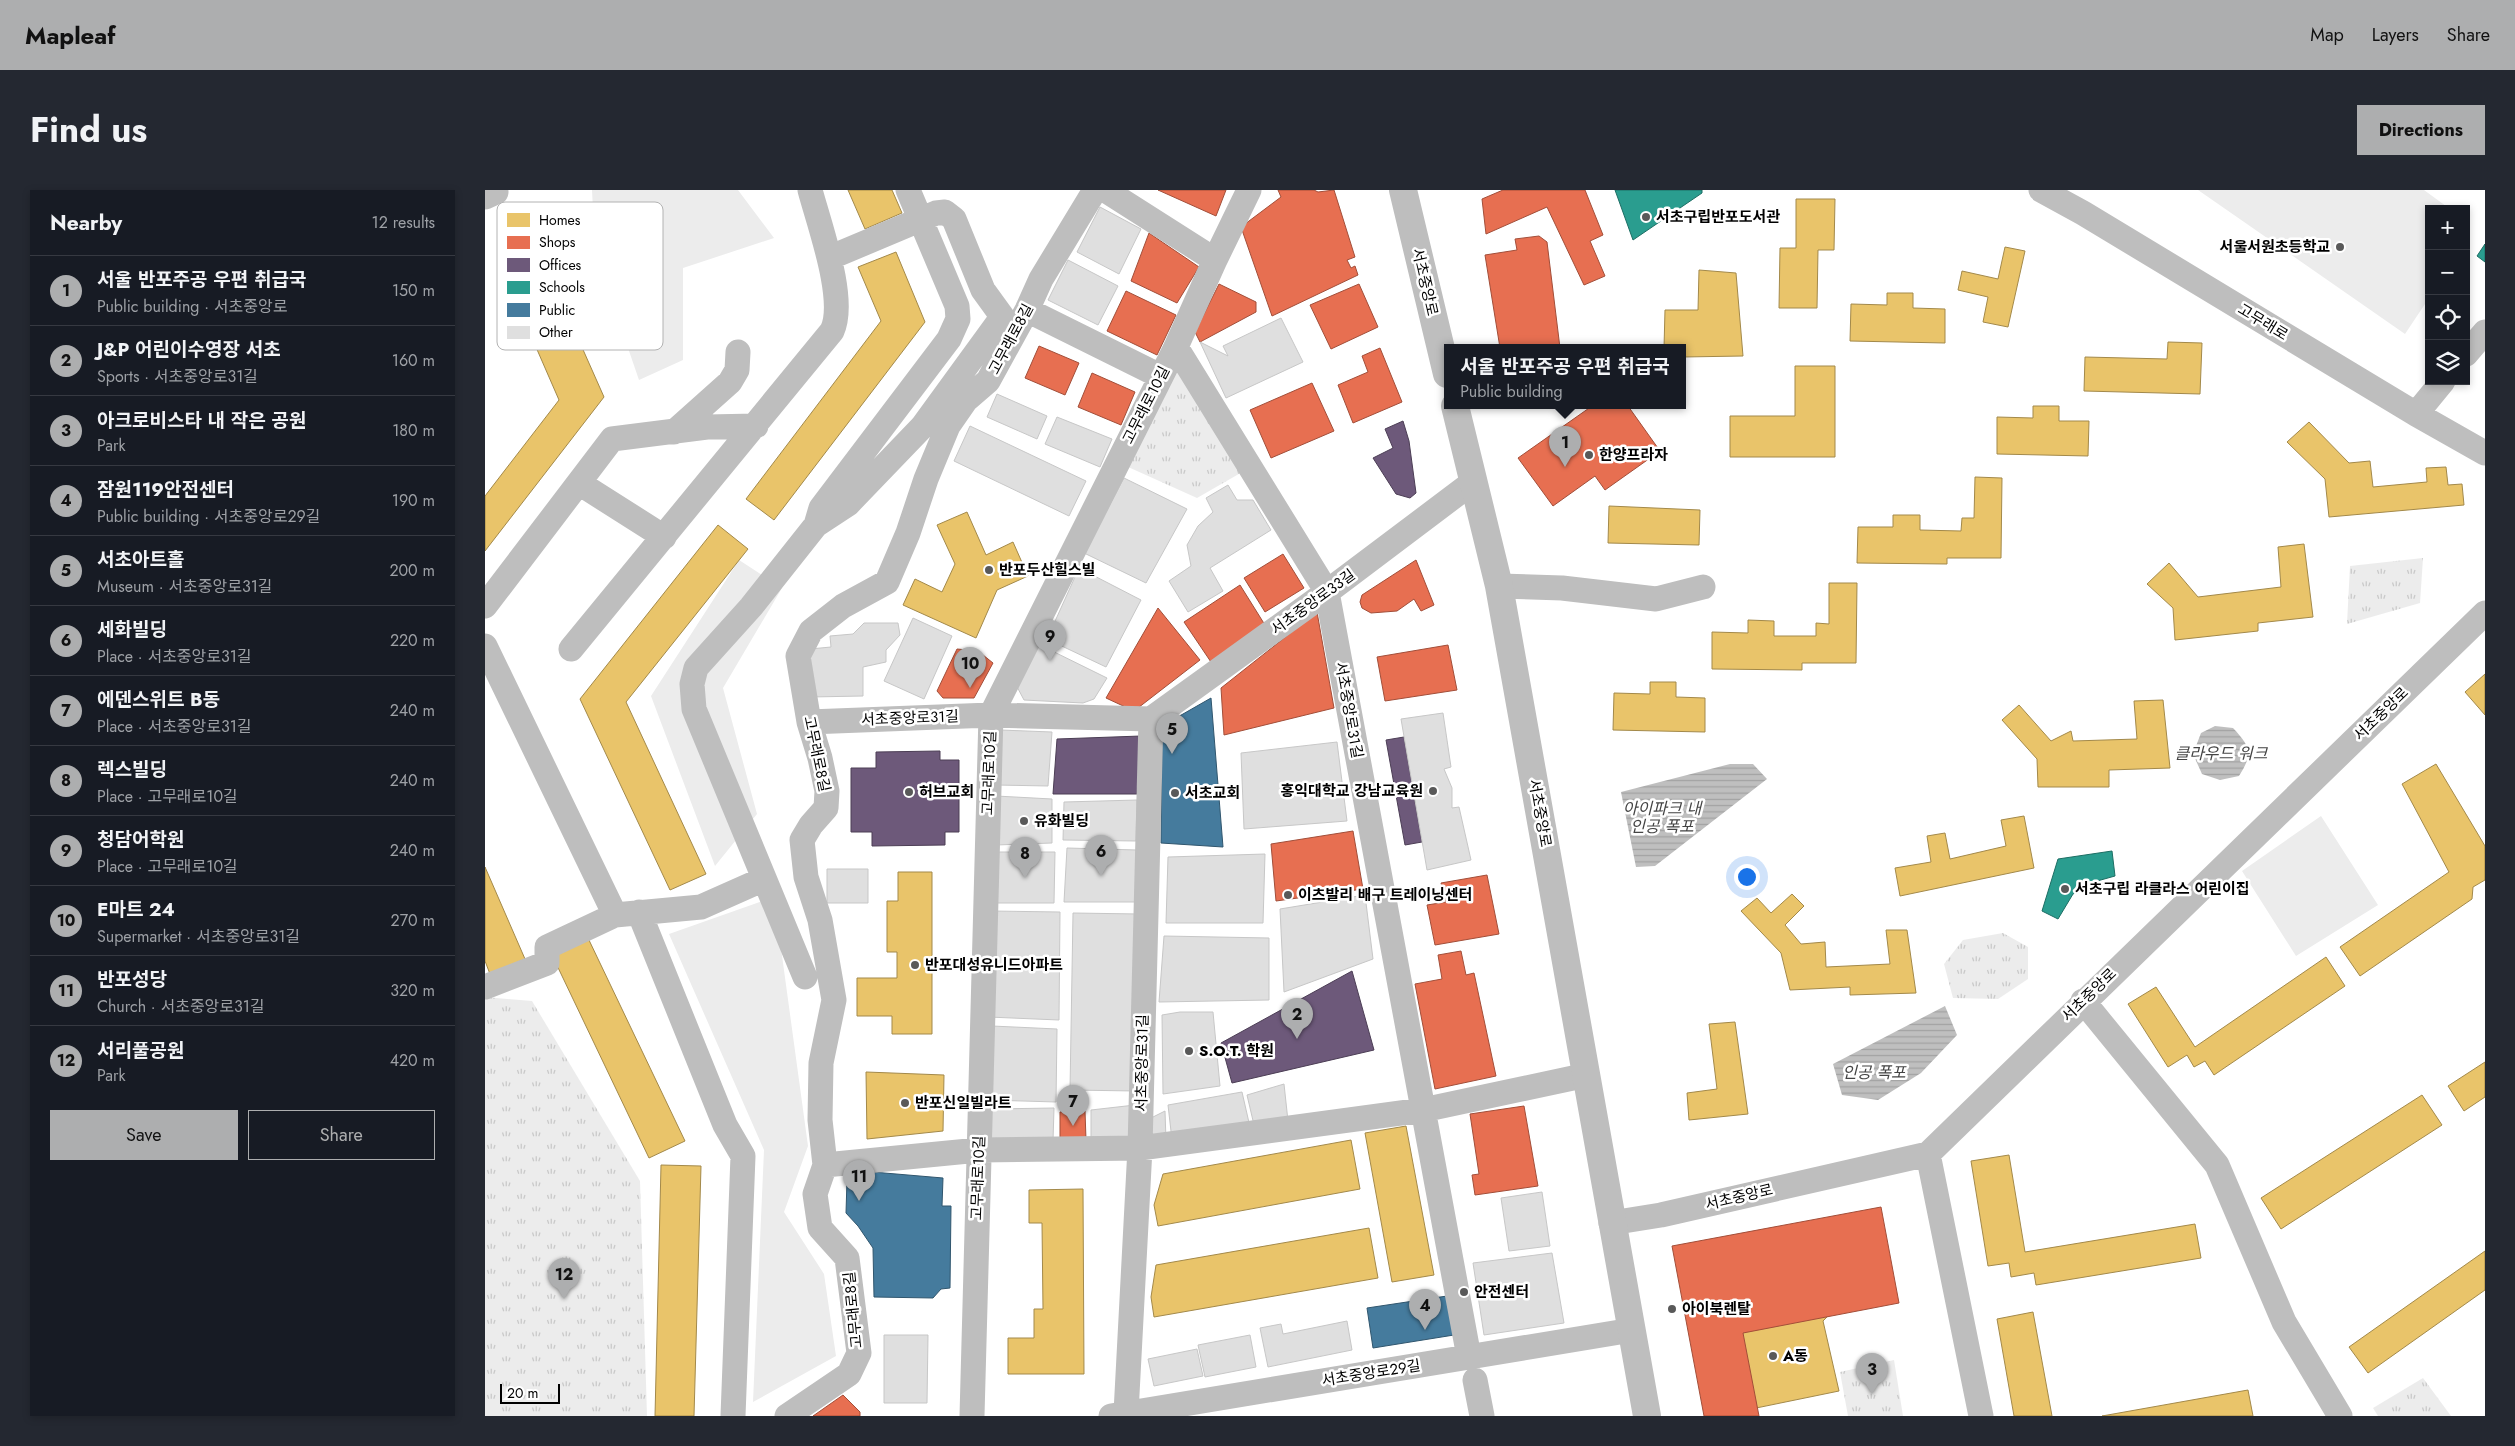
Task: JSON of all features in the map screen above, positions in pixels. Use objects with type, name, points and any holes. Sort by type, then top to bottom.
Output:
[{"type":"main road","name":"서초중앙로","points":[[1403,190],[1444,361]]},
{"type":"main road","name":"서초중앙로","points":[[1456,409],[1499,586],[1587,1074],[1611,1223],[1647,1416]]},
{"type":"street","points":[[485,197],[496,192],[495,190]]},
{"type":"street","points":[[571,649],[756,426],[832,331],[837,321],[838,310],[829,258],[810,190]]},
{"type":"street","points":[[817,526],[821,508],[949,339],[958,319],[957,306],[908,190]]},
{"type":"street","name":"고무래로8길","points":[[787,1416],[849,1374],[859,1353],[855,1308],[847,1258],[820,1228],[815,1194],[825,1165],[820,1120],[821,1063],[835,1000],[820,920],[806,876],[802,840],[811,825],[826,808],[827,791],[820,758],[809,722],[799,656],[811,631],[843,606],[887,582],[908,533],[926,479],[948,426],[966,400],[988,381],[1016,319],[1095,190]]},
{"type":"street","points":[[1105,190],[1215,260]]},
{"type":"street","name":"고무래로10길","points":[[972,1416],[991,715],[1176,347],[1249,190]]},
{"type":"street","name":"고무래로","points":[[2041,190],[2091,218],[2415,414],[2485,453]]},
{"type":"street","points":[[829,258],[936,213],[945,212],[950,214],[983,290],[1016,319],[1160,376]]},
{"type":"street","points":[[805,977],[694,709],[692,684],[696,668],[751,608],[817,526],[848,504],[922,427],[997,324],[1016,319]]},
{"type":"street","points":[[2470,349],[2485,332]]},
{"type":"street","name":"서초중앙로31길","points":[[1176,347],[1327,592],[1482,1416]]},
{"type":"street","points":[[673,432],[730,382],[737,370],[738,352]]},
{"type":"street","points":[[2415,414],[2440,385]]},
{"type":"street","points":[[485,606],[612,439],[707,427],[756,426]]},
{"type":"street","name":"서초중앙로33길","points":[[1151,719],[1327,592],[1473,482]]},
{"type":"street","points":[[579,483],[664,537]]},
{"type":"street","points":[[1499,586],[1562,588],[1656,599],[1703,587]]},
{"type":"street","name":"서초중앙로","points":[[1611,1223],[1661,1215],[1928,1154],[2083,1001],[2485,613]]},
{"type":"street","points":[[485,646],[615,915]]},
{"type":"street","name":"서초중앙로31길","points":[[809,722],[991,715],[1151,719],[1140,1148],[1118,1415]]},
{"type":"street","points":[[485,988],[547,963],[547,947],[615,915],[701,907],[764,879]]},
{"type":"street","points":[[639,912],[725,1125],[743,1156],[733,1416]]},
{"type":"street","points":[[2083,1001],[2217,1165],[2284,1322],[2340,1416]]},
{"type":"street","points":[[825,1165],[979,1150],[1140,1148],[1423,1110],[1587,1074]]},
{"type":"street","points":[[1928,1154],[1981,1416]]},
{"type":"street","name":"서초중앙로29길","points":[[1118,1415],[1472,1369],[1632,1330]]},
{"type":"green space","points":[[592,190],[738,190],[774,238],[683,268],[683,360],[639,380],[629,350],[663,350],[663,202],[593,202]]},
{"type":"green space","name":"서울서원초등학교","points":[[2198,190],[2424,190],[2445,205],[2425,205],[2425,304],[2405,334]]},
{"type":"green space","points":[[1176,347],[1251,467],[1197,498],[1117,462]]},
{"type":"green space","points":[[2423,558],[2420,603],[2347,624],[2350,566]]},
{"type":"green space","points":[[739,560],[782,588],[723,688],[757,814],[715,866],[651,696]]},
{"type":"green space","points":[[2321,816],[2378,905],[2296,956],[2242,871]]},
{"type":"green space","points":[[774,897],[808,1146],[784,1212],[824,1274],[836,1356],[753,1402],[764,1150],[669,934]]},
{"type":"green space","points":[[2003,933],[2028,947],[2028,979],[1998,999],[1953,998],[1944,964],[1963,940]]},
{"type":"green space","points":[[485,997],[532,1001],[640,1181],[647,1416],[485,1416]]},
{"type":"green space","points":[[1894,1360],[1903,1416],[1848,1416],[1840,1372]]},
{"type":"green space","points":[[2423,1378],[2451,1416],[2378,1416],[2373,1408]]},
{"type":"water","name":"클라우드 워크","points":[[2215,726],[2233,728],[2247,746],[2247,762],[2239,776],[2220,780],[2202,774],[2193,754],[2201,733]]},
{"type":"water","name":"아이파크 내 인공 폭포","points":[[1730,764],[1753,764],[1767,779],[1655,866],[1636,867],[1621,792]]},
{"type":"water","name":"인공 폭포","points":[[1945,1006],[1957,1035],[1921,1073],[1878,1100],[1842,1095],[1833,1064]]},
{"type":"building: Homes","points":[[848,190],[892,190],[902,213],[865,229]]},
{"type":"building: Homes","points":[[1796,199],[1835,199],[1834,250],[1818,250],[1817,308],[1779,308],[1780,248],[1796,248]]},
{"type":"building: Homes","points":[[2005,247],[2025,251],[2008,327],[1983,322],[1988,297],[1958,290],[1962,271],[1998,279]]},
{"type":"building: Homes","points":[[896,252],[925,322],[774,520],[746,499],[881,321],[858,267]]},
{"type":"building: Homes","points":[[1699,270],[1736,273],[1743,356],[1686,357],[1686,344],[1664,344],[1665,310],[1698,310]]},
{"type":"building: Homes","points":[[1887,293],[1913,293],[1913,308],[1945,309],[1945,343],[1850,341],[1851,304],[1887,305]]},
{"type":"building: Homes","points":[[2168,342],[2202,343],[2200,394],[2084,391],[2085,357],[2167,359]]},
{"type":"building: Homes","points":[[537,350],[583,350],[604,397],[485,551],[485,496],[559,400]]},
{"type":"building: Homes","points":[[1795,366],[1835,366],[1835,457],[1730,457],[1730,416],[1795,416]]},
{"type":"building: Homes","points":[[2033,406],[2059,406],[2059,421],[2089,421],[2088,456],[1997,454],[1997,417],[2033,418]]},
{"type":"building: Homes","points":[[2309,422],[2349,463],[2370,461],[2373,487],[2427,482],[2426,468],[2446,467],[2448,485],[2462,484],[2464,505],[2329,517],[2325,479],[2287,442]]},
{"type":"building: Homes","points":[[1975,477],[2002,478],[2001,558],[1947,558],[1947,564],[1857,563],[1858,527],[1893,527],[1893,515],[1920,515],[1920,530],[1961,531],[1962,518],[1974,518]]},
{"type":"building: Homes","points":[[1609,506],[1700,510],[1699,545],[1608,543]]},
{"type":"building: Homes","name":"반포두산힐스빌","points":[[967,512],[986,555],[1013,542],[1028,576],[997,590],[976,638],[903,605],[915,579],[942,592],[955,564],[937,525]]},
{"type":"building: Homes","points":[[718,525],[748,549],[626,702],[706,874],[670,890],[580,699]]},
{"type":"building: Homes","points":[[2304,544],[2313,617],[2258,623],[2258,631],[2175,640],[2173,608],[2147,584],[2169,563],[2198,597],[2281,587],[2278,547]]},
{"type":"building: Homes","points":[[1829,583],[1857,583],[1856,663],[1802,663],[1802,670],[1712,669],[1712,632],[1748,633],[1748,620],[1774,621],[1774,636],[1816,636],[1816,623],[1829,624]]},
{"type":"building: Homes","points":[[2485,674],[2485,715],[2465,692]]},
{"type":"building: Homes","points":[[1650,682],[1676,682],[1676,697],[1705,698],[1705,732],[1613,730],[1614,693],[1650,694]]},
{"type":"building: Homes","points":[[2163,700],[2170,768],[2109,770],[2109,787],[2038,787],[2037,759],[2002,720],[2019,705],[2051,741],[2071,731],[2073,741],[2137,739],[2134,701]]},
{"type":"building: Homes","points":[[2436,764],[2485,846],[2485,880],[2473,887],[2472,899],[2360,976],[2340,947],[2449,872],[2402,784]]},
{"type":"building: Homes","points":[[2024,816],[2034,868],[1900,896],[1895,868],[1931,862],[1927,836],[1945,833],[1950,859],[2006,846],[2001,820]]},
{"type":"building: Homes","points":[[485,867],[525,959],[490,974],[485,961]]},
{"type":"building: Homes","name":"반포대성유니드아파트","points":[[898,872],[932,872],[932,1034],[892,1034],[892,1016],[857,1016],[857,978],[897,978],[897,952],[887,952],[887,901],[898,901]]},
{"type":"building: Homes","points":[[1792,894],[1804,906],[1785,925],[1801,944],[1825,942],[1826,967],[1890,964],[1886,930],[1907,930],[1916,993],[1850,995],[1850,987],[1790,990],[1781,953],[1741,911],[1757,898],[1771,913]]},
{"type":"building: Homes","points":[[588,938],[685,1141],[649,1158],[552,955]]},
{"type":"building: Homes","points":[[2326,957],[2345,986],[2214,1075],[2205,1061],[2194,1067],[2187,1055],[2168,1067],[2128,1004],[2156,987],[2195,1047]]},
{"type":"building: Homes","points":[[1735,1022],[1748,1114],[1689,1120],[1687,1093],[1717,1089],[1709,1024]]},
{"type":"building: Homes","points":[[2485,1062],[2485,1097],[2464,1111],[2448,1086]]},
{"type":"building: Homes","name":"반포신일빌라트","points":[[866,1072],[944,1075],[943,1131],[867,1139]]},
{"type":"building: Homes","points":[[2422,1095],[2442,1125],[2281,1229],[2261,1198]]},
{"type":"building: Homes","points":[[1406,1126],[1434,1275],[1392,1282],[1365,1133]]},
{"type":"building: Homes","points":[[1351,1140],[1360,1189],[1158,1226],[1154,1205],[1163,1174]]},
{"type":"building: Homes","points":[[2009,1155],[2025,1252],[2195,1224],[2201,1258],[2036,1285],[2034,1273],[2011,1277],[2009,1263],[1988,1266],[1971,1161]]},
{"type":"building: Homes","points":[[661,1165],[701,1166],[694,1416],[655,1416]]},
{"type":"building: Homes","points":[[1083,1189],[1084,1374],[1008,1374],[1008,1338],[1034,1338],[1034,1309],[1043,1309],[1042,1223],[1029,1223],[1029,1190]]},
{"type":"building: Homes","points":[[1369,1228],[1378,1278],[1154,1317],[1151,1297],[1156,1265]]},
{"type":"building: Homes","name":"A동","points":[[1815,1245],[1854,1290],[1823,1321],[1839,1391],[1727,1414],[1704,1305],[1787,1289],[1776,1279]]},
{"type":"building: Homes","points":[[2485,1251],[2485,1290],[2368,1373],[2349,1347]]},
{"type":"building: Homes","points":[[2033,1312],[2052,1416],[2014,1416],[1997,1319]]},
{"type":"building: Homes","points":[[2248,1390],[2253,1416],[2102,1416]]},
{"type":"building: Shops","points":[[1158,190],[1226,190],[1216,216]]},
{"type":"building: Shops","points":[[1278,190],[1314,190],[1318,192],[1334,190],[1355,257],[1347,260],[1351,268],[1355,266],[1358,275],[1272,316],[1241,227],[1281,197]]},
{"type":"building: Shops","points":[[1503,190],[1585,190],[1603,235],[1590,241],[1605,276],[1584,285],[1547,207],[1486,234],[1482,199]]},
{"type":"building: Shops","points":[[1149,233],[1199,267],[1177,303],[1131,281]]},
{"type":"building: Shops","points":[[1539,236],[1547,242],[1560,344],[1499,344],[1485,255],[1517,250],[1515,239]]},
{"type":"building: Shops","points":[[1219,284],[1256,302],[1256,312],[1200,342],[1195,332]]},
{"type":"building: Shops","points":[[1359,284],[1378,327],[1331,349],[1310,305]]},
{"type":"building: Shops","points":[[1126,291],[1176,315],[1157,355],[1107,331]]},
{"type":"building: Shops","points":[[1039,346],[1079,363],[1065,395],[1025,378]]},
{"type":"building: Shops","points":[[1380,348],[1402,402],[1353,423],[1338,385],[1368,372],[1362,356]]},
{"type":"building: Shops","points":[[1092,373],[1135,392],[1121,425],[1078,407]]},
{"type":"building: Shops","points":[[1312,383],[1334,431],[1271,458],[1250,410]]},
{"type":"building: Shops","name":"한양프라자","points":[[1588,409],[1630,409],[1660,451],[1605,490],[1595,476],[1553,506],[1518,458]]},
{"type":"building: Shops","points":[[1283,554],[1304,588],[1265,612],[1244,578]]},
{"type":"building: Shops","points":[[1416,560],[1434,605],[1421,611],[1414,599],[1397,611],[1371,613],[1362,608],[1360,602],[1362,595]]},
{"type":"building: Shops","points":[[1240,585],[1265,625],[1213,665],[1184,622]]},
{"type":"building: Shops","points":[[1158,608],[1200,660],[1134,711],[1106,698]]},
{"type":"building: Shops","points":[[1317,612],[1334,708],[1224,735],[1221,688]]},
{"type":"building: Shops","points":[[1448,645],[1457,690],[1385,701],[1377,657]]},
{"type":"building: Shops","points":[[957,649],[978,651],[993,663],[974,698],[943,698],[937,691]]},
{"type":"building: Shops","points":[[1353,831],[1363,889],[1276,901],[1271,844]]},
{"type":"building: Shops","points":[[1487,875],[1499,934],[1435,945],[1427,905],[1446,902],[1441,883]]},
{"type":"building: Shops","points":[[1461,951],[1466,975],[1474,973],[1496,1076],[1435,1089],[1415,984],[1442,979],[1438,955]]},
{"type":"building: Shops","points":[[1524,1106],[1538,1186],[1475,1195],[1472,1175],[1479,1174],[1470,1114]]},
{"type":"building: Shops","points":[[1085,1111],[1086,1140],[1060,1140],[1060,1112]]},
{"type":"building: Shops","points":[[1881,1207],[1899,1303],[1743,1333],[1759,1416],[1704,1416],[1672,1246]]},
{"type":"building: Shops","points":[[843,1395],[860,1412],[860,1416],[813,1416]]},
{"type":"building: Offices","points":[[1403,421],[1409,441],[1416,493],[1410,498],[1396,494],[1373,458],[1393,448],[1385,429]]},
{"type":"building: Offices","points":[[1141,736],[1137,794],[1053,794],[1057,739]]},
{"type":"building: Offices","points":[[1404,737],[1422,842],[1405,845],[1386,740]]},
{"type":"building: Offices","points":[[940,751],[940,760],[959,760],[959,832],[945,832],[945,845],[872,846],[872,832],[851,832],[851,768],[876,768],[876,752]]},
{"type":"building: Offices","points":[[1352,971],[1374,1050],[1232,1083],[1221,1043]]},
{"type":"building: Schools","name":"서초구립반포도서관","points":[[1615,190],[1702,190],[1702,193],[1633,240]]},
{"type":"building: Schools","points":[[2485,244],[2485,262],[2477,256]]},
{"type":"building: Schools","name":"서초구립 라클라스 어린이집","points":[[2112,851],[2115,876],[2090,883],[2073,894],[2058,919],[2042,911],[2058,859]]},
{"type":"building: Public","points":[[1211,698],[1223,847],[1161,843],[1162,726]]},
{"type":"building: Public","points":[[861,1171],[943,1178],[942,1206],[951,1206],[950,1288],[941,1289],[933,1298],[874,1297],[873,1248],[858,1226],[846,1213],[847,1180]]},
{"type":"building: Public","points":[[1447,1296],[1454,1335],[1373,1348],[1367,1308]]},
{"type":"building: Other","points":[[1100,207],[1141,229],[1119,274],[1077,252]]},
{"type":"building: Other","points":[[1068,260],[1118,286],[1098,325],[1048,300]]},
{"type":"building: Other","points":[[1281,318],[1303,362],[1226,398],[1200,342],[1228,356],[1223,346]]},
{"type":"building: Other","points":[[997,394],[1047,416],[1037,439],[987,417]]},
{"type":"building: Other","points":[[1057,417],[1112,439],[1100,467],[1045,444]]},
{"type":"building: Other","points":[[970,426],[1086,481],[1069,516],[954,461]]},
{"type":"building: Other","points":[[1124,478],[1187,509],[1146,583],[1084,553]]},
{"type":"building: Other","points":[[1228,485],[1237,500],[1253,500],[1271,530],[1210,568],[1223,591],[1188,612],[1169,581],[1191,566],[1187,545],[1198,526],[1213,512],[1206,498]]},
{"type":"building: Other","points":[[1079,568],[1141,600],[1106,667],[1047,639]]},
{"type":"building: Other","points":[[913,618],[952,636],[924,699],[884,681]]},
{"type":"building: Other","points":[[864,623],[898,623],[900,635],[886,650],[886,662],[863,667],[863,696],[810,697],[810,649],[831,647],[830,636],[853,634]]},
{"type":"building: Other","points":[[1038,644],[1107,678],[1094,699],[1083,703],[1024,700],[1015,683]]},
{"type":"building: Other","name":"홍익대학교 강남교육원","points":[[1443,713],[1451,767],[1444,769],[1452,788],[1452,808],[1459,807],[1471,860],[1427,870],[1401,719]]},
{"type":"building: Other","points":[[1000,730],[1052,732],[1048,786],[996,785]]},
{"type":"building: Other","points":[[1337,742],[1347,821],[1244,829],[1241,753]]},
{"type":"building: Other","name":"유화빌딩","points":[[996,796],[1052,799],[1052,843],[996,845]]},
{"type":"building: Other","points":[[1137,800],[1136,841],[1063,840],[1064,802]]},
{"type":"building: Other","points":[[1067,848],[1137,850],[1136,902],[1064,902]]},
{"type":"building: Other","points":[[996,852],[1055,852],[1054,903],[995,903]]},
{"type":"building: Other","points":[[1265,854],[1263,923],[1166,923],[1168,857]]},
{"type":"building: Other","points":[[827,869],[868,869],[868,903],[827,903]]},
{"type":"building: Other","points":[[1365,895],[1373,959],[1284,992],[1280,909]]},
{"type":"building: Other","points":[[991,911],[1060,912],[1059,1020],[988,1017]]},
{"type":"building: Other","points":[[1073,913],[1139,914],[1136,1091],[1070,1090]]},
{"type":"building: Other","points":[[1164,936],[1269,938],[1269,1000],[1159,1002]]},
{"type":"building: Other","name":"S.O.T. 학원","points":[[1180,1012],[1213,1012],[1220,1086],[1163,1094],[1162,1015]]},
{"type":"building: Other","points":[[992,1026],[1057,1029],[1056,1102],[988,1100]]},
{"type":"building: Other","points":[[1284,1084],[1288,1121],[1254,1125],[1247,1095]]},
{"type":"building: Other","points":[[1242,1092],[1250,1127],[1172,1140],[1168,1105]]},
{"type":"building: Other","points":[[1135,1105],[1134,1141],[1091,1141],[1091,1110]]},
{"type":"building: Other","points":[[1054,1108],[1053,1141],[988,1142],[990,1109]]},
{"type":"building: Other","points":[[1165,1111],[1166,1141],[1144,1143],[1145,1121]]},
{"type":"building: Other","points":[[1542,1192],[1550,1246],[1509,1251],[1501,1198]]},
{"type":"building: Other","points":[[1552,1253],[1564,1323],[1484,1335],[1473,1263]]},
{"type":"building: Other","points":[[1347,1321],[1352,1350],[1268,1367],[1260,1328],[1281,1324],[1283,1334]]},
{"type":"building: Other","points":[[884,1335],[928,1335],[927,1403],[884,1403]]},
{"type":"building: Other","points":[[1250,1335],[1256,1367],[1205,1377],[1198,1345]]},
{"type":"building: Other","points":[[1197,1349],[1203,1376],[1154,1386],[1148,1359]]},
{"type":"place","name":"서초구립반포도서관","points":[[1646,217]]},
{"type":"place","name":"서울서원초등학교","points":[[2340,247]]},
{"type":"place","name":"한양프라자","points":[[1589,455]]},
{"type":"place","name":"서울 반포주공 우편 취급국","points":[[1565,467]]},
{"type":"place","name":"반포두산힐스빌","points":[[989,570]]},
{"type":"place","name":"청담어학원","points":[[1050,661]]},
{"type":"place","name":"E마트 24","points":[[970,688]]},
{"type":"place","name":"서초아트홀","points":[[1172,754]]},
{"type":"place","name":"홍익대학교 강남교육원","points":[[1433,791]]},
{"type":"place","name":"허브교회","points":[[909,792]]},
{"type":"place","name":"서초교회","points":[[1175,793]]},
{"type":"place","name":"유화빌딩","points":[[1024,821]]},
{"type":"place","name":"세화빌딩","points":[[1101,876]]},
{"type":"place","name":"렉스빌딩","points":[[1025,878]]},
{"type":"place","name":"서초구립 라클라스 어린이집","points":[[2065,889]]},
{"type":"place","name":"이츠발리 배구 트레이닝센터","points":[[1288,895]]},
{"type":"place","name":"반포대성유니드아파트","points":[[915,965]]},
{"type":"place","name":"J&P 어린이수영장 서초","points":[[1297,1039]]},
{"type":"place","name":"S.O.T. 학원","points":[[1189,1051]]},
{"type":"place","name":"반포신일빌라트","points":[[905,1103]]},
{"type":"place","name":"에덴스위트 B동","points":[[1073,1126]]},
{"type":"place","name":"반포성당","points":[[859,1201]]},
{"type":"place","name":"안전센터","points":[[1464,1292]]},
{"type":"place","name":"서리풀공원","points":[[564,1299]]},
{"type":"place","name":"아이북렌탈","points":[[1672,1309]]},
{"type":"place","name":"잠원119안전센터","points":[[1425,1330]]},
{"type":"place","name":"A동","points":[[1773,1356]]},
{"type":"place","name":"아크로비스타 내 작은 공원","points":[[1872,1394]]}]
